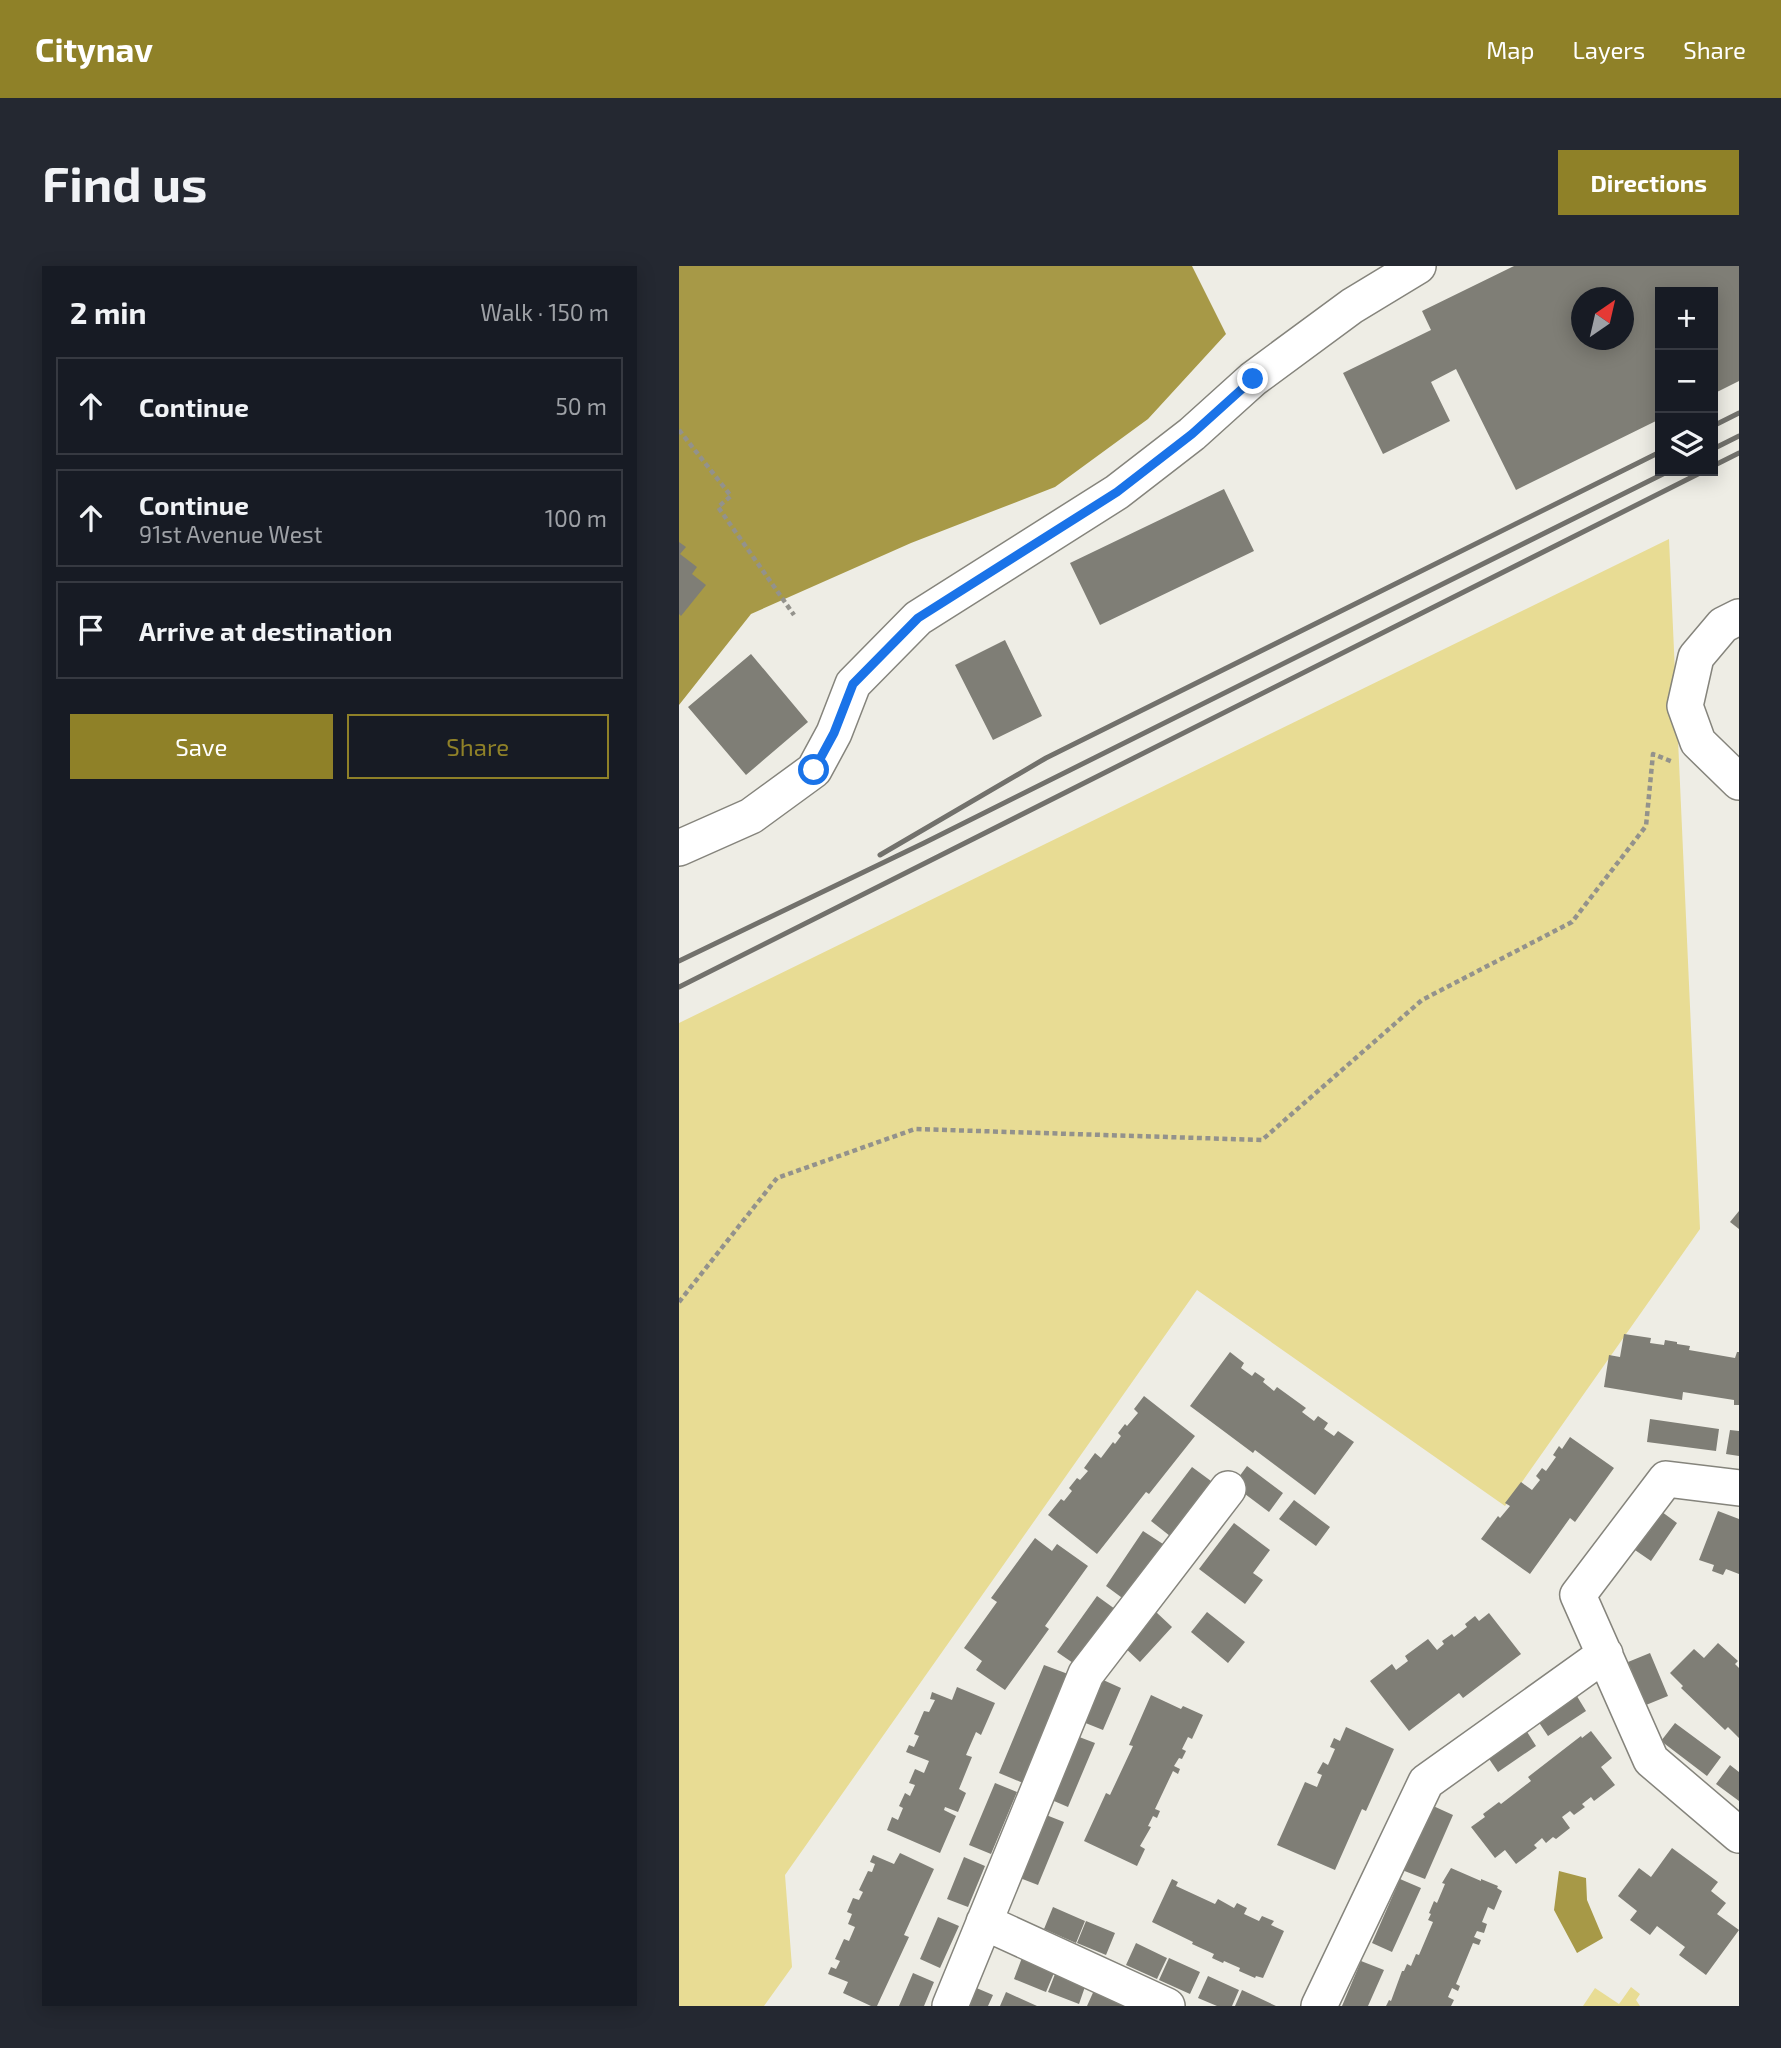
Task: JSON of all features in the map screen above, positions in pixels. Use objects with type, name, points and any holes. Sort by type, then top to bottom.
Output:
[{"type":"street","points":[[679,848],[751,816],[814,770],[834,733],[853,684],[918,618],[1117,492],[1192,434],[1253,379],[1352,306],[1418,266]]},
{"type":"street","points":[[1739,617],[1723,625],[1696,657],[1685,706],[1698,743],[1739,782]]},
{"type":"street","points":[[1739,1488],[1666,1479],[1578,1595],[1651,1760],[1739,1835]]},
{"type":"street","points":[[950,2006],[1086,1674],[1228,1489]]},
{"type":"street","points":[[1319,2006],[1426,1782],[1605,1654]]},
{"type":"street","points":[[984,1922],[1167,2006]]},
{"type":"path","points":[[679,430],[731,496],[718,507],[794,615]]},
{"type":"path","points":[[679,1302],[777,1178],[915,1129],[1262,1140],[1422,1000],[1572,922],[1646,825],[1653,754],[1678,764]]},
{"type":"shaded area","points":[[679,266],[1192,266],[1226,334],[1148,419],[1055,487],[911,543],[751,614],[679,705]]},
{"type":"shaded area","points":[[1669,539],[1700,1229],[1505,1506],[1197,1290],[785,1875],[792,1967],[764,2006],[679,2006],[679,1023]]},
{"type":"shaded area","points":[[1559,1871],[1586,1878],[1587,1900],[1603,1938],[1577,1953],[1554,1910]]},
{"type":"shaded area","points":[[1631,1987],[1640,1994],[1636,2000],[1640,2006],[1583,2006],[1595,1988],[1619,2004]]},
{"type":"building","points":[[1514,266],[1739,266],[1739,381],[1718,392],[1718,287],[1655,287],[1655,421],[1516,490],[1456,369],[1431,382],[1450,421],[1383,454],[1343,373],[1431,330],[1422,311]]},
{"type":"building","points":[[1224,489],[1254,551],[1100,625],[1070,563]]},
{"type":"building","points":[[679,542],[686,547],[680,554],[697,567],[692,574],[706,585],[681,616],[679,614]]},
{"type":"building","points":[[1005,640],[1042,716],[993,740],[955,665]]},
{"type":"building","points":[[751,654],[808,722],[746,775],[688,707]]},
{"type":"building","points":[[1739,1211],[1739,1229],[1730,1222]]},
{"type":"building","points":[[1624,1334],[1651,1338],[1650,1343],[1664,1345],[1665,1340],[1677,1342],[1690,1346],[1689,1350],[1735,1358],[1739,1352],[1739,1405],[1734,1405],[1734,1400],[1683,1392],[1682,1400],[1604,1387],[1609,1355],[1620,1357]]},
{"type":"building","points":[[1230,1352],[1244,1363],[1241,1368],[1252,1376],[1255,1372],[1265,1379],[1263,1382],[1274,1391],[1277,1387],[1306,1408],[1302,1412],[1314,1421],[1318,1416],[1328,1423],[1324,1429],[1334,1436],[1338,1431],[1354,1442],[1315,1495],[1190,1406]]},
{"type":"building","points":[[1144,1396],[1195,1436],[1097,1554],[1048,1515],[1061,1499],[1064,1501],[1072,1491],[1069,1488],[1077,1478],[1080,1480],[1088,1471],[1084,1468],[1095,1453],[1101,1458],[1113,1442],[1115,1444],[1121,1436],[1118,1433],[1138,1413],[1134,1409]]},
{"type":"building","points":[[1650,1419],[1719,1429],[1716,1451],[1647,1442]]},
{"type":"building","points":[[1730,1430],[1739,1431],[1739,1456],[1726,1454]]},
{"type":"building","points":[[1570,1437],[1614,1468],[1575,1522],[1570,1518],[1530,1574],[1481,1539],[1498,1516],[1500,1518],[1510,1506],[1505,1503],[1521,1482],[1532,1490],[1540,1480],[1536,1476],[1542,1468],[1546,1471],[1556,1457],[1553,1455],[1559,1446],[1562,1449]]},
{"type":"building","points":[[1247,1466],[1283,1493],[1269,1512],[1233,1485]]},
{"type":"building","points":[[1192,1467],[1211,1481],[1170,1536],[1151,1521]]},
{"type":"building","points":[[1294,1500],[1330,1527],[1316,1546],[1279,1519]]},
{"type":"building","points":[[1658,1509],[1677,1523],[1651,1561],[1632,1548]]},
{"type":"building","points":[[1718,1511],[1739,1519],[1739,1574],[1726,1569],[1723,1575],[1712,1571],[1714,1565],[1699,1560]]},
{"type":"building","points":[[1234,1523],[1270,1550],[1253,1573],[1263,1580],[1245,1604],[1199,1569]]},
{"type":"building","points":[[1143,1531],[1163,1544],[1125,1600],[1106,1586]]},
{"type":"building","points":[[1035,1538],[1052,1551],[1057,1544],[1088,1566],[1045,1626],[1049,1629],[1005,1690],[976,1670],[982,1661],[964,1648],[997,1602],[991,1598]]},
{"type":"building","points":[[1097,1596],[1115,1609],[1076,1665],[1057,1652]]},
{"type":"building","points":[[1155,1611],[1172,1627],[1140,1662],[1122,1645]]},
{"type":"building","points":[[1207,1612],[1245,1642],[1228,1663],[1191,1632]]},
{"type":"building","points":[[1489,1613],[1521,1654],[1463,1698],[1459,1693],[1409,1731],[1370,1681],[1392,1664],[1396,1670],[1408,1661],[1405,1656],[1428,1639],[1437,1650],[1444,1644],[1442,1641],[1452,1634],[1454,1637],[1467,1627],[1465,1624],[1475,1616],[1479,1621]]},
{"type":"building","points":[[1718,1643],[1738,1661],[1735,1664],[1739,1668],[1739,1738],[1728,1727],[1725,1730],[1681,1688],[1683,1686],[1670,1673],[1694,1649],[1704,1658]]},
{"type":"building","points":[[1650,1653],[1668,1696],[1646,1705],[1628,1662]]},
{"type":"building","points":[[1044,1665],[1068,1674],[1023,1783],[999,1773]]},
{"type":"building","points":[[1101,1679],[1121,1688],[1103,1730],[1083,1722]]},
{"type":"building","points":[[957,1687],[995,1703],[981,1735],[976,1732],[966,1755],[972,1757],[959,1789],[966,1793],[958,1812],[945,1807],[944,1810],[956,1816],[940,1853],[887,1830],[892,1817],[898,1820],[903,1808],[899,1806],[905,1793],[910,1796],[915,1785],[909,1783],[915,1769],[924,1773],[929,1761],[906,1752],[909,1745],[914,1747],[919,1736],[914,1734],[924,1711],[929,1712],[935,1700],[930,1699],[932,1692],[952,1700]]},
{"type":"building","points":[[1575,1693],[1586,1711],[1548,1736],[1536,1718]]},
{"type":"building","points":[[1151,1695],[1181,1709],[1183,1706],[1203,1715],[1192,1739],[1188,1737],[1182,1749],[1186,1751],[1182,1759],[1179,1758],[1174,1766],[1180,1769],[1178,1774],[1173,1771],[1155,1809],[1160,1811],[1157,1818],[1153,1816],[1148,1826],[1151,1827],[1140,1846],[1145,1849],[1137,1866],[1084,1841],[1106,1793],[1110,1795],[1133,1746],[1129,1745]]},
{"type":"building","points":[[1675,1723],[1721,1757],[1707,1776],[1661,1741]]},
{"type":"building","points":[[1346,1727],[1394,1749],[1366,1811],[1362,1809],[1335,1870],[1277,1845],[1305,1782],[1317,1787],[1322,1775],[1317,1773],[1323,1762],[1328,1765],[1335,1749],[1330,1747],[1334,1738],[1340,1741]]},
{"type":"building","points":[[1524,1727],[1536,1746],[1498,1772],[1485,1753]]},
{"type":"building","points":[[1591,1731],[1612,1758],[1601,1767],[1615,1785],[1594,1801],[1591,1797],[1582,1804],[1585,1807],[1574,1815],[1570,1811],[1562,1817],[1570,1828],[1546,1843],[1542,1838],[1534,1845],[1537,1848],[1516,1864],[1505,1850],[1495,1858],[1471,1827],[1485,1817],[1483,1814],[1531,1781],[1528,1777]]},
{"type":"building","points":[[1074,1735],[1095,1743],[1068,1807],[1047,1798]]},
{"type":"building","points":[[1730,1765],[1739,1772],[1739,1801],[1716,1784]]},
{"type":"building","points":[[995,1783],[1017,1792],[991,1854],[969,1845]]},
{"type":"building","points":[[1431,1805],[1453,1815],[1425,1879],[1402,1870]]},
{"type":"building","points":[[1041,1813],[1064,1822],[1038,1885],[1015,1876]]},
{"type":"building","points":[[1672,1848],[1718,1882],[1711,1891],[1726,1903],[1717,1914],[1739,1930],[1706,1975],[1679,1955],[1685,1947],[1657,1926],[1650,1935],[1630,1920],[1637,1911],[1618,1896],[1639,1868],[1651,1877]]},
{"type":"building","points":[[900,1853],[934,1869],[904,1935],[909,1937],[877,2006],[871,2006],[843,1993],[848,1982],[828,1974],[831,1967],[836,1969],[840,1961],[835,1959],[844,1939],[849,1941],[855,1927],[848,1924],[852,1914],[847,1912],[853,1898],[859,1900],[863,1892],[859,1890],[868,1871],[872,1872],[875,1864],[870,1862],[873,1855],[894,1864]]},
{"type":"building","points":[[964,1857],[985,1866],[968,1907],[947,1899]]},
{"type":"building","points":[[1451,1868],[1498,1886],[1502,1891],[1494,1910],[1488,1907],[1482,1922],[1487,1924],[1484,1933],[1477,1931],[1474,1937],[1481,1940],[1479,1945],[1473,1943],[1456,1984],[1460,1986],[1458,1991],[1452,1988],[1448,1997],[1454,2000],[1451,2006],[1386,2006],[1389,2000],[1391,2001],[1402,1971],[1407,1964],[1411,1966],[1416,1954],[1419,1955],[1433,1922],[1428,1920],[1431,1914],[1429,1913],[1434,1901],[1437,1903],[1445,1884],[1442,1883]]},
{"type":"building","points":[[1172,1879],[1178,1882],[1176,1886],[1215,1904],[1218,1899],[1234,1908],[1237,1903],[1247,1908],[1244,1914],[1259,1921],[1262,1916],[1274,1921],[1271,1925],[1284,1931],[1263,1978],[1255,1978],[1239,1971],[1240,1968],[1212,1958],[1214,1954],[1152,1922]]},
{"type":"building","points":[[1400,1879],[1421,1888],[1392,1952],[1372,1943]]},
{"type":"building","points":[[1053,1907],[1085,1921],[1076,1943],[1044,1929]]},
{"type":"building","points":[[938,1917],[959,1926],[940,1968],[920,1959]]},
{"type":"building","points":[[1086,1921],[1115,1933],[1106,1955],[1077,1943]]},
{"type":"building","points":[[1136,1943],[1167,1958],[1157,1979],[1126,1965]]},
{"type":"building","points":[[1023,1955],[1056,1968],[1046,1992],[1014,1979]]},
{"type":"building","points":[[1169,1958],[1200,1972],[1190,1994],[1159,1980]]},
{"type":"building","points":[[1361,1961],[1384,1970],[1368,2006],[1342,2006]]},
{"type":"building","points":[[1057,1969],[1087,1981],[1079,2004],[1048,1992]]},
{"type":"building","points":[[913,1973],[934,1982],[924,2006],[899,2006]]},
{"type":"building","points":[[1208,1976],[1239,1990],[1232,2006],[1217,2006],[1198,1998]]},
{"type":"building","points":[[967,1984],[993,1995],[988,2006],[957,2006]]},
{"type":"building","points":[[1096,1986],[1129,2006],[1087,2006]]},
{"type":"building","points":[[1242,1990],[1276,2006],[1235,2006]]},
{"type":"building","points":[[1006,1992],[1037,2006],[1000,2006]]},
{"type":"railway","points":[[1718,424],[1739,413]]},
{"type":"railway","points":[[1718,446],[1739,436]]},
{"type":"railway","points":[[1718,464],[1739,453]]},
{"type":"railway","points":[[880,855],[1046,758],[1655,454]]},
{"type":"railway","points":[[679,961],[924,843],[1659,476]]},
{"type":"railway","points":[[679,987],[1694,476]]},
{"type":"route","points":[[814,770],[834,733],[853,684],[918,618],[1117,492],[1192,434],[1253,379]]}]
